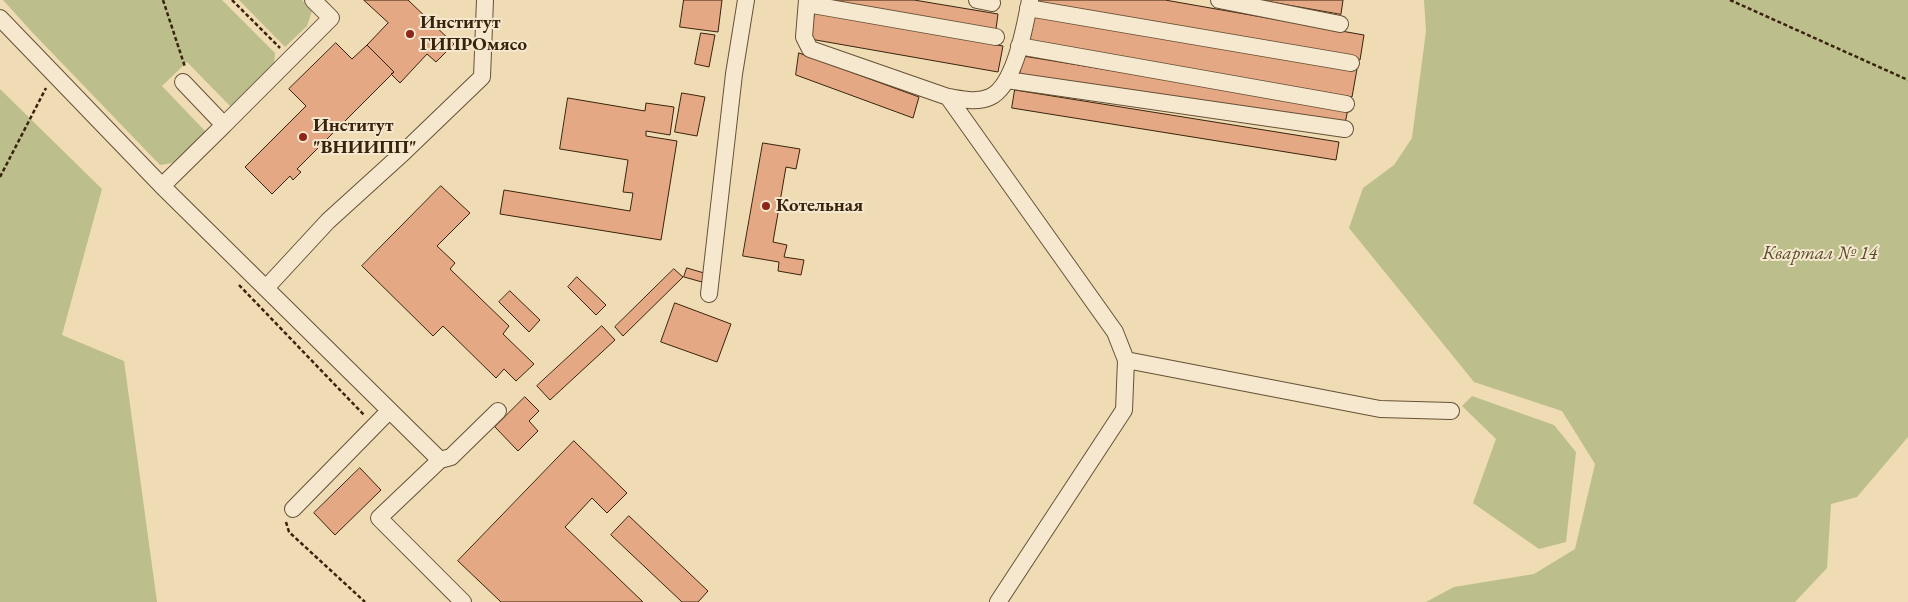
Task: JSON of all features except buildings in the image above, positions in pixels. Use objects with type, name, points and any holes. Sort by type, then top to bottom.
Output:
[{"type":"street","points":[[162,186],[331,18],[313,0]]},
{"type":"street","points":[[266,288],[328,221],[404,152],[482,77],[485,0]]},
{"type":"street","points":[[709,294],[734,74],[746,0]]},
{"type":"street","points":[[1219,0],[1340,24]]},
{"type":"street","points":[[996,36],[807,2],[804,37],[810,49],[948,97],[970,100],[989,98],[998,92],[1007,80],[1019,46],[1029,4],[1351,63]]},
{"type":"street","points":[[0,18],[162,186],[440,460]]},
{"type":"street","points":[[1019,46],[1346,104]]},
{"type":"street","points":[[1007,80],[1345,129]]},
{"type":"street","points":[[183,82],[224,124]]},
{"type":"street","points":[[948,97],[1115,332],[1126,360],[1124,410],[998,602]]},
{"type":"street","points":[[1126,360],[1380,409],[1451,411]]},
{"type":"street","points":[[289,516],[389,411]]},
{"type":"street","points":[[463,602],[379,518],[440,460],[451,457],[498,411]]},
{"type":"path","points":[[163,0],[185,65],[183,82]]},
{"type":"path","points":[[232,0],[290,60]]},
{"type":"path","points":[[1730,0],[1908,80]]},
{"type":"path","points":[[0,176],[46,88]]},
{"type":"path","points":[[289,516],[289,532],[364,601]]},
{"type":"green space","points":[[3,0],[222,0],[275,53],[274,66],[231,107],[187,62],[162,86],[206,132],[172,163],[160,165]]},
{"type":"green space","points":[[239,0],[302,0],[312,11],[307,26],[285,47]]},
{"type":"green space","name":"Квартал № 14","points":[[1424,0],[1908,0],[1908,437],[1857,497],[1831,504],[1827,568],[1795,602],[1426,602],[1454,587],[1534,574],[1575,549],[1595,464],[1562,411],[1474,382],[1349,228],[1363,188],[1394,165],[1412,138],[1426,31]]},
{"type":"green space","points":[[0,89],[102,189],[62,335],[124,361],[157,602],[0,602]]},
{"type":"green space","points":[[1472,396],[1554,425],[1576,452],[1566,542],[1539,549],[1473,503],[1496,439],[1462,406]]},
{"type":"place","name":"Институт ГИПРОмясо","points":[[410,34]]},
{"type":"place","name":"Институт \"ВНИИПП\"","points":[[303,137]]},
{"type":"place","name":"Котельная","points":[[766,206]]}]
